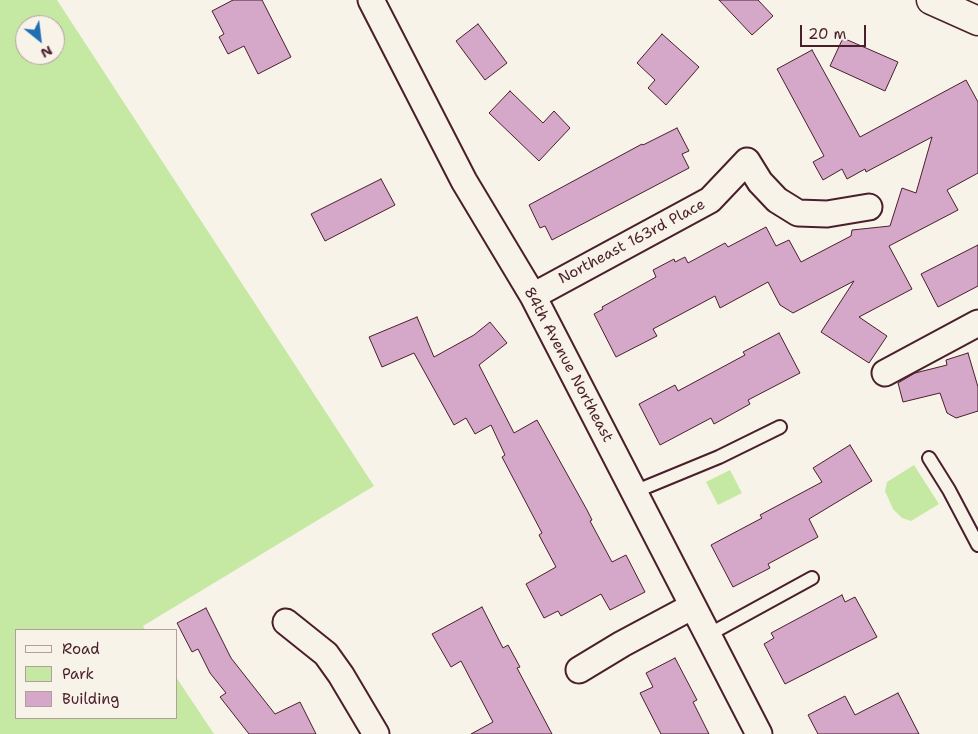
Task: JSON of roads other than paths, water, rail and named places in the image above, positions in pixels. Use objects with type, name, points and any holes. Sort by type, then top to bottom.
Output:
[{"type":"main road","points":[[932,0],[976,14]]},
{"type":"street","name":"84th Avenue Northeast","points":[[371,0],[464,181],[533,296],[759,734]]},
{"type":"street","name":"Northeast 163rd Place","points":[[533,296],[710,200],[747,162],[760,182],[777,200],[798,212],[827,214],[869,207]]},
{"type":"street","points":[[885,373],[978,322]]},
{"type":"street","points":[[579,670],[622,644],[693,606]]},
{"type":"street","points":[[286,622],[326,654],[342,674],[376,734]]},
{"type":"lane","points":[[634,492],[719,457],[780,427]]},
{"type":"lane","points":[[929,458],[949,490],[978,545]]},
{"type":"lane","points":[[708,635],[812,578]]}]
